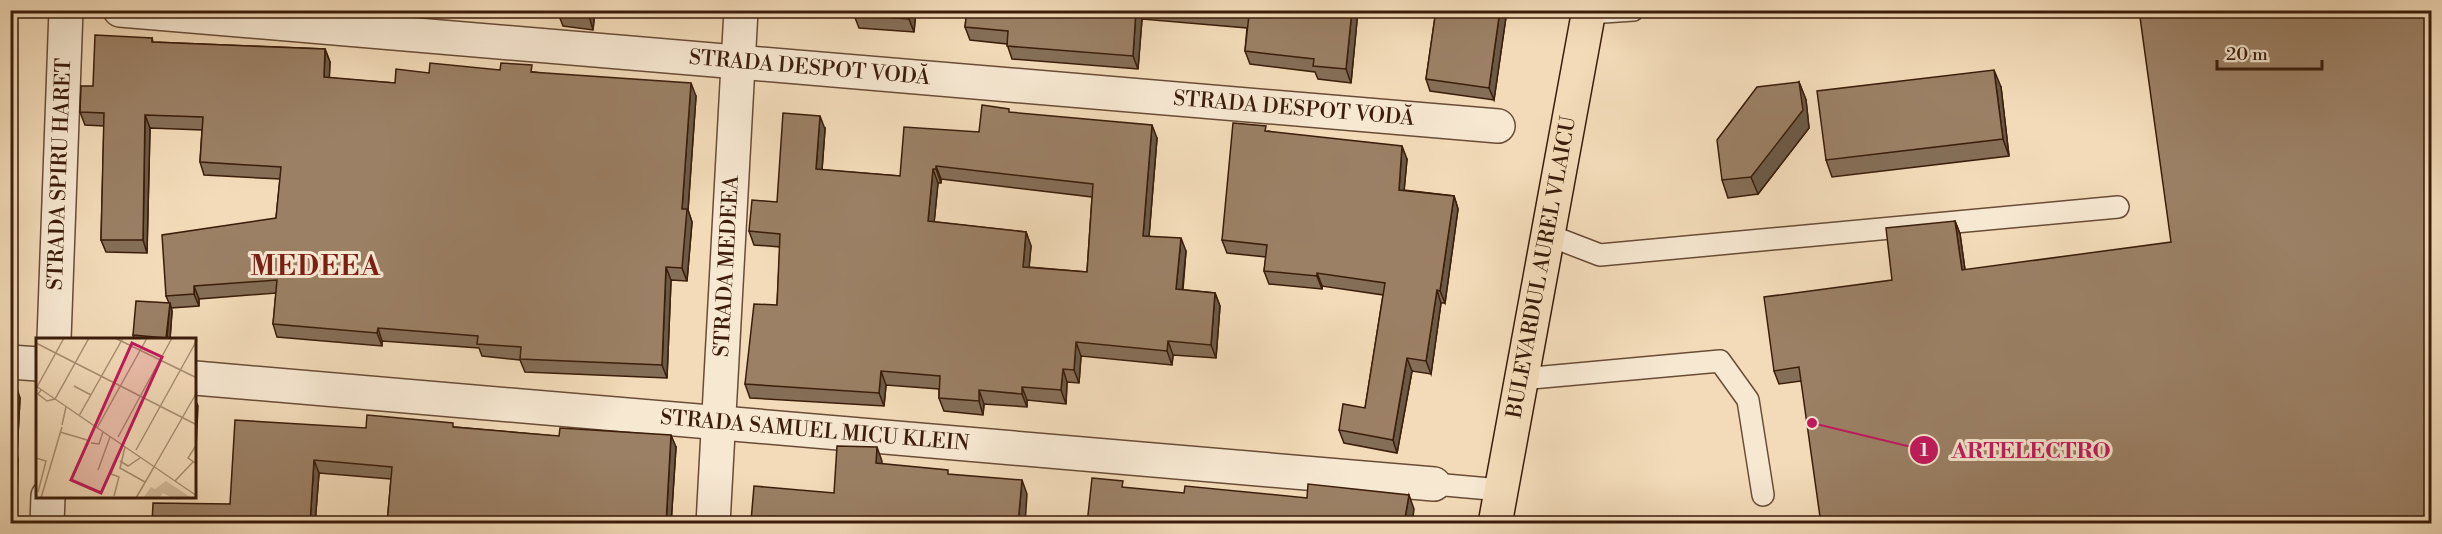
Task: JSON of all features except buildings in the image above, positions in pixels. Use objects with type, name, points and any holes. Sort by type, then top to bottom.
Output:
[{"type":"main road","name":"BULEVARDUL AUREL VLAICU","points":[[1495,524],[1589,12]]},
{"type":"street","name":"STRADA SPIRU HARET","points":[[54,338],[66,10]]},
{"type":"street","name":"STRADA DESPOT VODĂ","points":[[120,10],[1498,126]]},
{"type":"street","name":"STRADA MEDEEA","points":[[713,524],[741,10]]},
{"type":"street","points":[[10,362],[36,364]]},
{"type":"street","name":"STRADA SAMUEL MICU KLEIN","points":[[196,378],[1434,484]]},
{"type":"street","points":[[47,524],[48,498]]},
{"type":"lane","points":[[1589,12],[1634,10]]},
{"type":"lane","points":[[1548,235],[1600,255],[2118,207]]},
{"type":"lane","points":[[1522,379],[1720,361],[1748,400],[1763,495]]},
{"type":"lane","points":[[1434,484],[1501,490]]},
{"type":"place","name":"ARTELECTRO","points":[[1812,423]]},
{"type":"district","name":"MEDEEA","points":[[316,267]]}]
